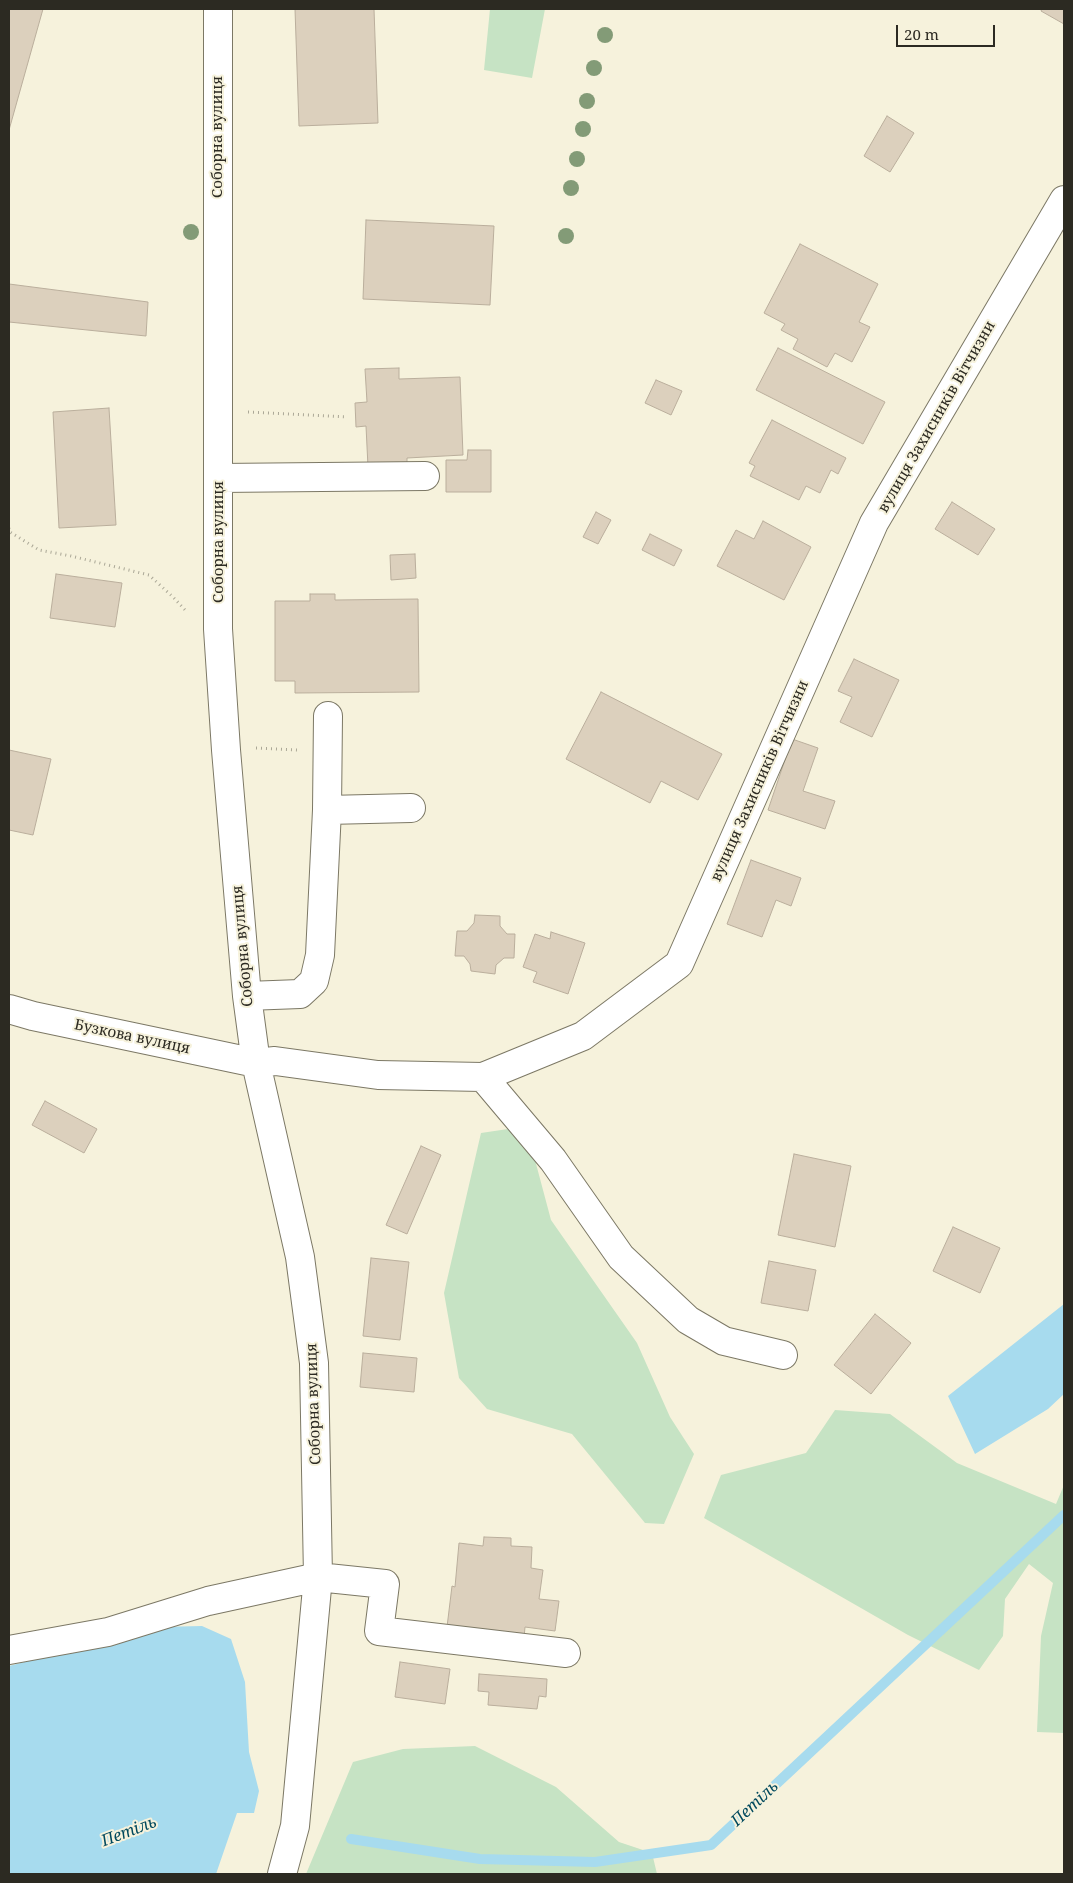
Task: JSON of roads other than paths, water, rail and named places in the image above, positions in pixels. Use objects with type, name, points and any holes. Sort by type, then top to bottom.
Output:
[{"type":"street","name":"Соборна вулиця","points":[[218,9],[218,630],[226,750],[246,996],[256,1063],[300,1257],[314,1363],[318,1577],[295,1826],[282,1874]]},
{"type":"street","name":"вулиця Захисників Вітчизни","points":[[256,1063],[275,1061],[378,1076],[482,1077],[582,1036],[679,964],[874,523],[1064,200]]},
{"type":"street","points":[[219,478],[426,476]]},
{"type":"street","points":[[246,996],[300,994],[314,981],[320,955],[327,810],[328,716]]},
{"type":"street","points":[[327,810],[411,808]]},
{"type":"street","name":"Бузкова вулиця","points":[[9,1009],[33,1016],[256,1063]]},
{"type":"street","points":[[482,1077],[552,1160],[621,1256],[688,1320],[724,1341],[783,1355]]},
{"type":"street","points":[[9,1650],[108,1632],[208,1601],[318,1577],[384,1584],[379,1631],[566,1653]]},
{"type":"water","points":[[1064,1304],[1064,1394],[1048,1409],[975,1454],[948,1396]]},
{"type":"water","points":[[202,1626],[231,1639],[245,1682],[249,1752],[259,1791],[254,1813],[237,1813],[216,1874],[9,1874],[9,1666],[159,1627]]},
{"type":"waterway","name":"Петіль","points":[[351,1839],[480,1859],[595,1862],[711,1845],[1064,1515]]}]
